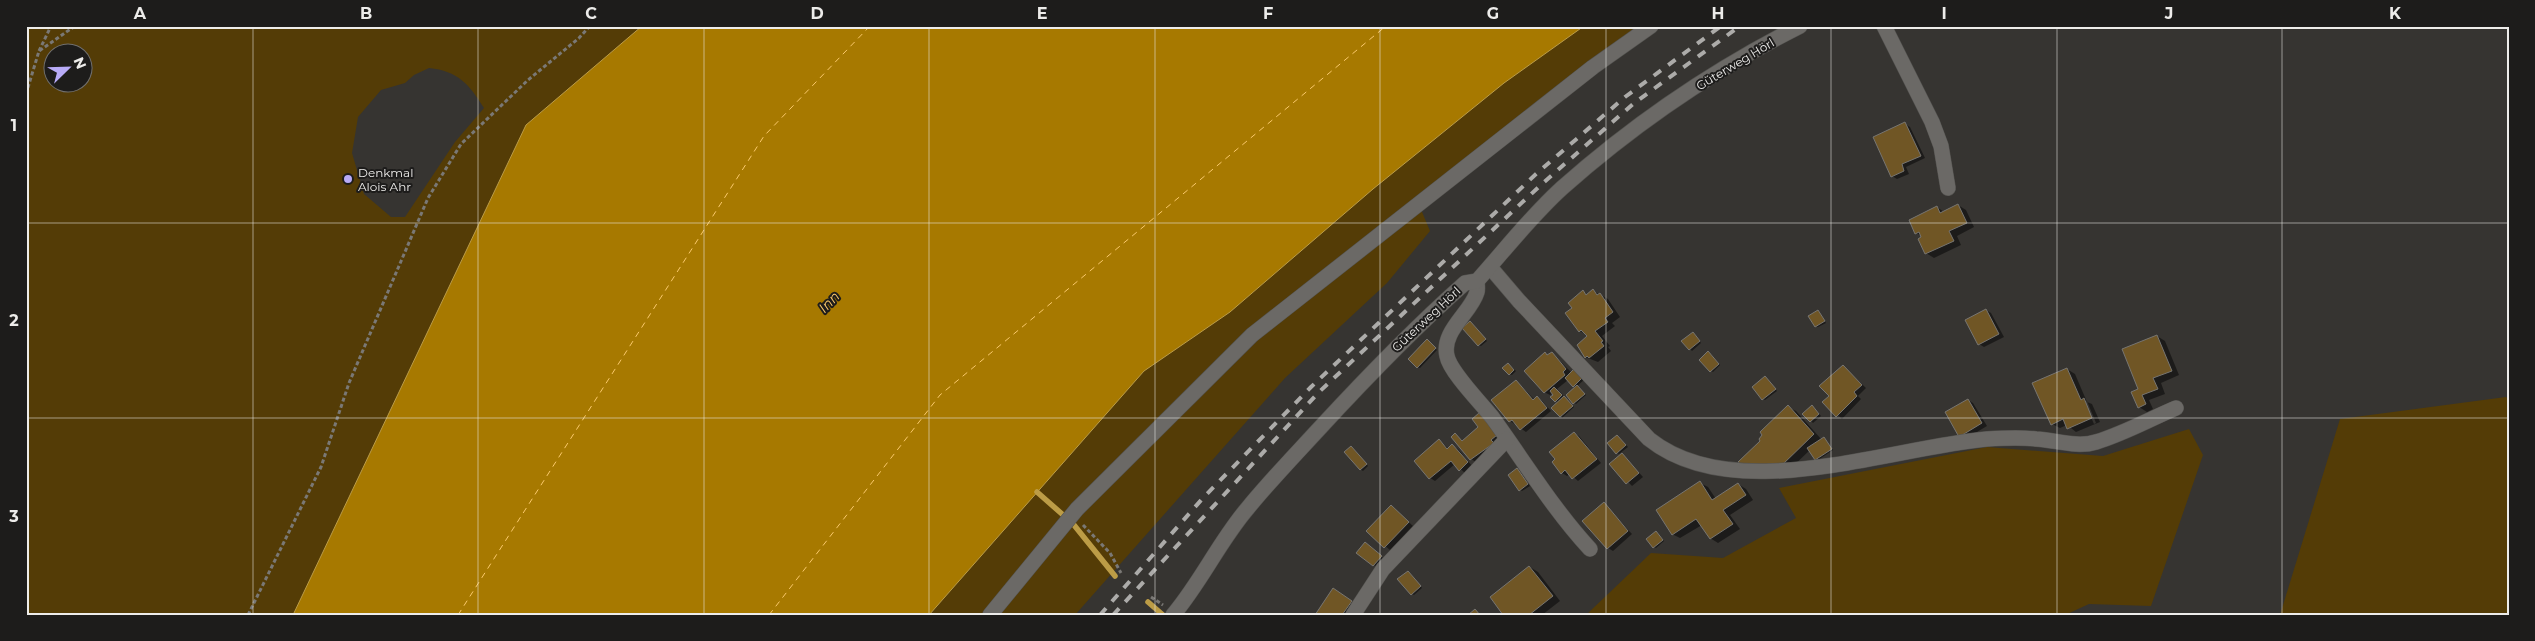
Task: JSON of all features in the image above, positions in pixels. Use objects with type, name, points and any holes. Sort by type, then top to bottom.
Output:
[{"type":"street","points":[[990,615],[1073,514],[1252,335],[1593,66],[1651,26]]},
{"type":"street","name":"Güterweg Hörl","points":[[1173,615],[1183,603],[1222,541],[1286,465],[1388,354],[1465,283],[1477,281],[1522,227],[1562,188],[1627,135],[1683,95],[1800,26]]},
{"type":"street","points":[[1884,26],[1932,122],[1941,146],[1948,188]]},
{"type":"street","points":[[1490,267],[1649,439],[1666,453],[1684,461],[1706,466],[1747,472],[1797,470],[1987,440],[2036,438],[2068,444],[2094,443],[2176,408]]},
{"type":"street","points":[[1477,281],[1478,292],[1454,328],[1447,345],[1446,356],[1452,367],[1570,526],[1590,549]]},
{"type":"street","points":[[1353,615],[1383,570],[1507,439]]},
{"type":"path","points":[[26,94],[39,51],[51,26]]},
{"type":"path","points":[[39,51],[75,26]]},
{"type":"path","points":[[504,26],[510,26]]},
{"type":"path","points":[[248,615],[321,467],[349,383],[428,198],[461,144],[528,80],[579,38],[590,26]]},
{"type":"path","points":[[1073,514],[1110,553],[1122,573]]},
{"type":"shaded area","points":[[26,26],[642,26],[526,125],[293,615],[26,615]],"holes":[[[429,68],[448,72],[462,80],[484,108],[455,142],[405,217],[391,217],[364,194],[352,153],[358,117],[381,90],[405,83],[414,75]]]},
{"type":"shaded area","points":[[1584,26],[1643,26],[1417,200],[1430,231],[1387,283],[1285,378],[1075,615],[929,615],[1144,371],[1230,312],[1373,189],[1504,83]]},
{"type":"shaded area","points":[[2506,397],[2509,400],[2509,615],[2280,615],[2340,419]]},
{"type":"shaded area","points":[[2189,429],[2203,455],[2151,606],[2089,604],[2065,615],[1586,615],[1651,553],[1723,558],[1796,518],[1779,488],[1987,447],[2103,456]]},
{"type":"water","name":"Inn","points":[[642,26],[1584,26],[1504,83],[1373,189],[1230,312],[1144,371],[929,615],[293,615],[526,125]]},
{"type":"building","points":[[1905,122],[1921,156],[1902,164],[1904,171],[1891,177],[1873,137]]},
{"type":"building","points":[[1958,204],[1967,223],[1949,231],[1954,241],[1925,254],[1918,239],[1921,237],[1919,232],[1915,234],[1909,220],[1937,206],[1940,213]]},
{"type":"building","points":[[1593,289],[1597,295],[1600,293],[1613,312],[1605,318],[1608,322],[1595,331],[1603,341],[1601,342],[1604,346],[1589,358],[1587,356],[1585,358],[1577,345],[1587,336],[1581,330],[1579,332],[1565,313],[1572,308],[1568,303],[1583,290],[1586,295]]},
{"type":"building","points":[[1986,309],[1999,334],[1978,345],[1965,320]]},
{"type":"building","points":[[1818,310],[1825,321],[1815,327],[1808,316]]},
{"type":"building","points":[[1470,321],[1486,339],[1478,346],[1462,328]]},
{"type":"building","points":[[1693,332],[1700,341],[1689,350],[1681,341]]},
{"type":"building","points":[[2157,335],[2172,371],[2153,378],[2158,389],[2142,395],[2146,404],[2138,408],[2131,392],[2138,389],[2122,349]]},
{"type":"building","points":[[1427,339],[1436,348],[1417,368],[1408,359]]},
{"type":"building","points":[[1708,351],[1719,364],[1710,372],[1699,360]]},
{"type":"building","points":[[1545,352],[1547,355],[1552,352],[1566,369],[1563,372],[1565,375],[1544,393],[1524,371]]},
{"type":"building","points":[[1508,363],[1514,370],[1509,375],[1502,368]]},
{"type":"building","points":[[1843,365],[1862,385],[1854,392],[1857,396],[1836,417],[1822,402],[1829,396],[1819,386]]},
{"type":"building","points":[[2067,368],[2081,400],[2084,398],[2092,418],[2067,429],[2063,419],[2051,425],[2032,383]]},
{"type":"building","points":[[1574,369],[1582,378],[1573,387],[1565,378]]},
{"type":"building","points":[[1765,376],[1776,389],[1762,400],[1752,387]]},
{"type":"building","points":[[1516,380],[1533,400],[1537,396],[1547,408],[1520,430],[1512,420],[1509,422],[1491,400]]},
{"type":"building","points":[[1577,385],[1585,394],[1573,404],[1566,395]]},
{"type":"building","points":[[1554,387],[1562,395],[1555,402],[1550,397],[1553,395],[1550,391]]},
{"type":"building","points":[[1564,396],[1573,406],[1560,417],[1551,408]]},
{"type":"building","points":[[1968,399],[1982,423],[1959,437],[1945,412]]},
{"type":"building","points":[[1788,405],[1814,434],[1780,467],[1742,466],[1738,462],[1760,441],[1759,439],[1762,435],[1760,432]]},
{"type":"building","points":[[1812,405],[1819,414],[1810,422],[1802,414]]},
{"type":"building","points":[[1479,413],[1497,435],[1491,440],[1494,443],[1470,460],[1451,437],[1455,433],[1462,441],[1478,427],[1472,419]]},
{"type":"building","points":[[1574,432],[1597,459],[1572,479],[1565,470],[1561,474],[1552,462],[1555,459],[1549,452]]},
{"type":"building","points":[[1617,435],[1626,445],[1616,454],[1607,443]]},
{"type":"building","points":[[1824,437],[1832,449],[1815,460],[1807,448]]},
{"type":"building","points":[[1439,439],[1447,449],[1452,444],[1468,462],[1459,471],[1451,461],[1429,479],[1414,461]]},
{"type":"building","points":[[1351,446],[1367,464],[1360,470],[1344,452]]},
{"type":"building","points":[[1622,453],[1639,473],[1626,484],[1609,464]]},
{"type":"building","points":[[1517,468],[1528,484],[1519,491],[1508,475]]},
{"type":"building","points":[[1700,481],[1712,500],[1738,483],[1746,495],[1723,510],[1733,524],[1710,539],[1696,519],[1672,535],[1656,510]]},
{"type":"building","points":[[1604,502],[1628,531],[1607,549],[1582,521]]},
{"type":"building","points":[[1391,505],[1409,522],[1384,548],[1366,531]]},
{"type":"building","points":[[1656,531],[1663,540],[1653,548],[1646,539]]},
{"type":"building","points":[[1365,542],[1382,556],[1373,566],[1356,553]]},
{"type":"building","points":[[1529,566],[1553,596],[1529,615],[1503,615],[1490,597]]},
{"type":"building","points":[[1408,571],[1421,586],[1411,595],[1397,579]]},
{"type":"building","points":[[1333,588],[1352,601],[1342,615],[1315,615]]},
{"type":"building","points":[[1475,609],[1480,615],[1468,615]]},
{"type":"waterway","points":[[1037,492],[1062,514]]},
{"type":"waterway","points":[[1074,525],[1115,576]]},
{"type":"waterway","points":[[1148,602],[1163,615]]},
{"type":"ferry route","points":[[458,615],[764,136],[870,26]]},
{"type":"ferry route","points":[[769,615],[940,395],[1386,26]]},
{"type":"railway","points":[[1100,615],[1203,498],[1311,387],[1536,174],[1625,97],[1721,26]]},
{"type":"railway","points":[[1113,615],[1319,392],[1543,183],[1633,104],[1740,26]]},
{"type":"place","name":"Denkmal Alois Ahr","points":[[348,179]]}]
